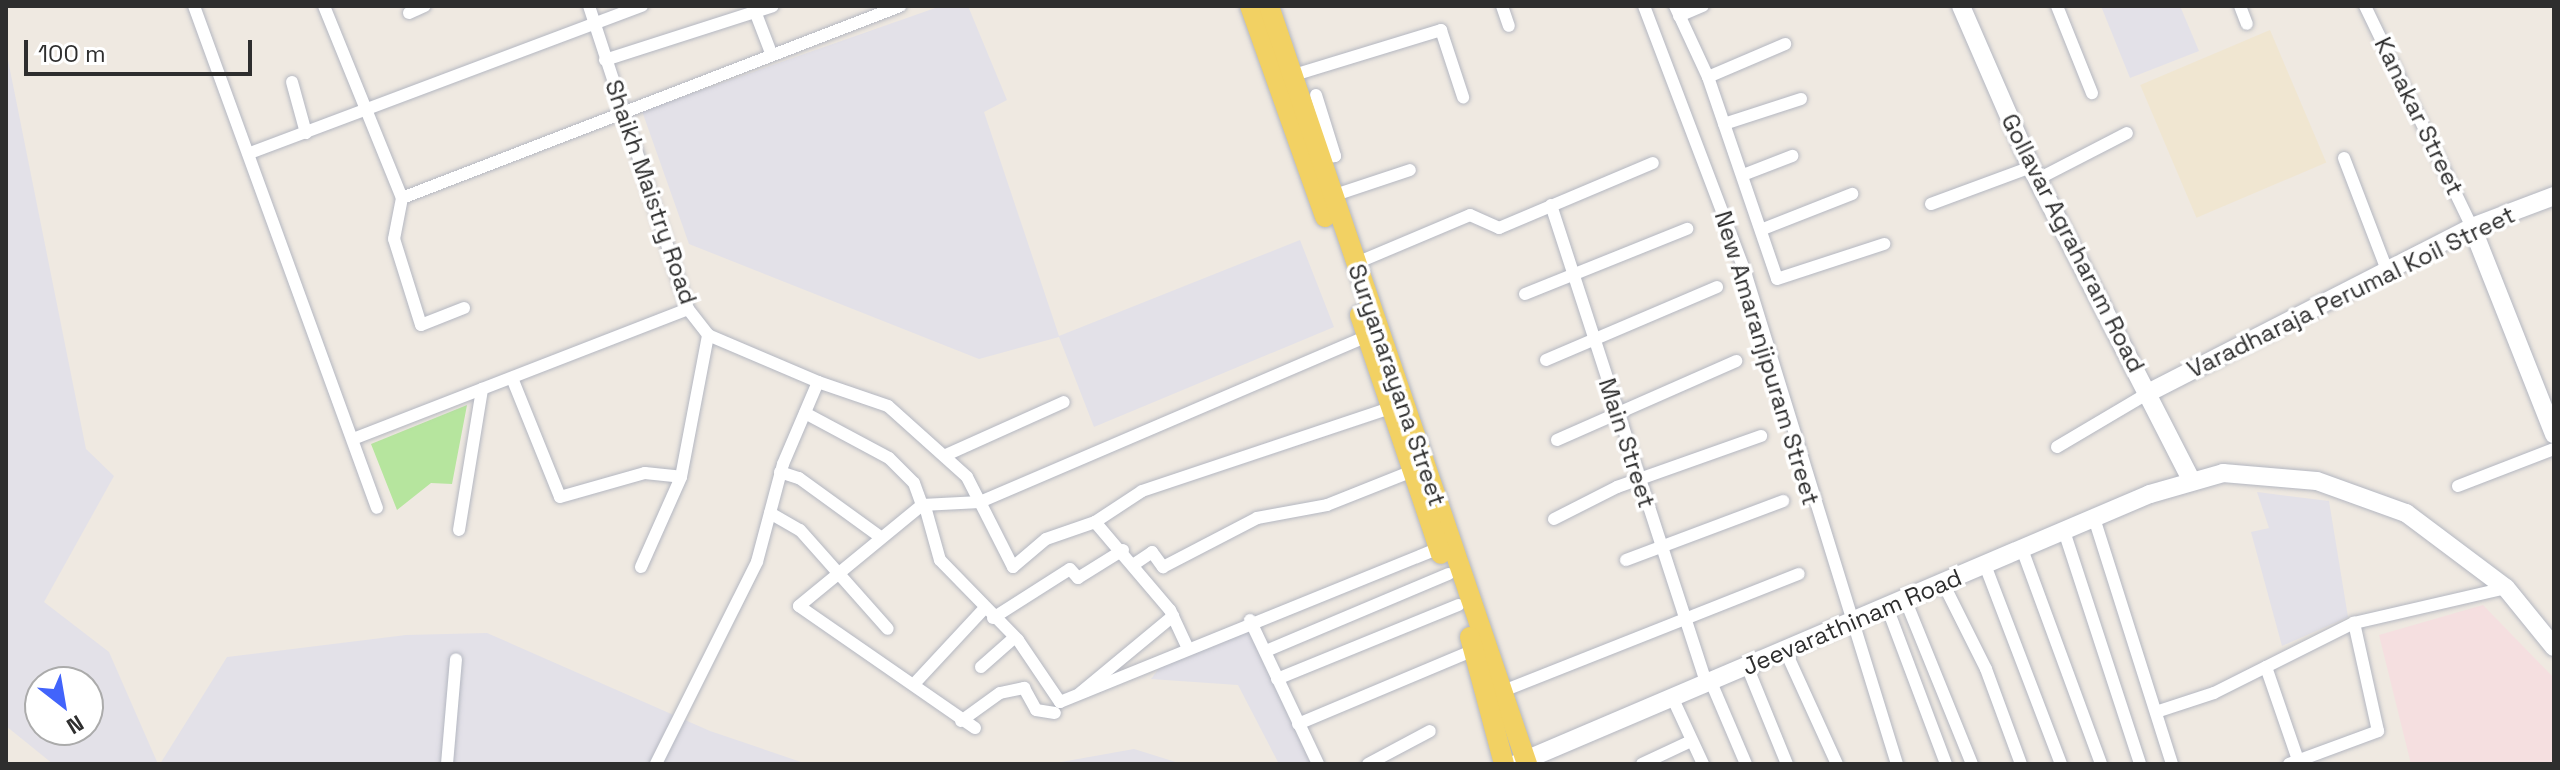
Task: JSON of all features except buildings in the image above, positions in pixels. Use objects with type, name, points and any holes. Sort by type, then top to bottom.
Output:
[{"type":"main road","name":"Suryanarayana Street","points":[[1250,6],[1474,650],[1504,764]]},
{"type":"main road","name":"Suryanarayana Street","points":[[1269,6],[1354,264],[1503,691],[1523,762]]},
{"type":"main road","name":"Gollavar Agraharam Road","points":[[1961,6],[2034,173],[2150,392],[2190,478]]},
{"type":"main road","name":"Varadharaja Perumal Koil Street","points":[[2150,392],[2472,227],[2554,196]]},
{"type":"main road","points":[[2472,227],[2554,434]]},
{"type":"main road","name":"Jeevarathinam Road","points":[[1523,762],[2190,478]]},
{"type":"main road","points":[[2190,478],[2317,481],[2406,513],[2506,588],[2554,647]]},
{"type":"street","points":[[194,6],[377,508]]},
{"type":"street","points":[[324,6],[402,198],[394,239],[421,325],[464,308]]},
{"type":"street","points":[[409,13],[425,6]]},
{"type":"street","name":"Shaikh Maistry Road","points":[[589,6],[605,60],[626,106],[688,309],[708,335],[818,382],[888,406],[946,455],[980,502],[1013,567],[1046,539],[1095,522]]},
{"type":"street","points":[[250,153],[642,6]]},
{"type":"street","points":[[605,60],[754,9],[773,6]]},
{"type":"street","points":[[402,198],[626,106],[900,6]]},
{"type":"street","points":[[1502,6],[1509,26]]},
{"type":"street","name":"New Amaranjipuram Street","points":[[1644,6],[1746,275],[1897,764]]},
{"type":"street","points":[[1703,6],[1677,11],[1708,77],[1743,175],[1756,226],[1763,229],[1852,194]]},
{"type":"street","points":[[2057,6],[2092,93]]},
{"type":"street","points":[[2240,6],[2247,24]]},
{"type":"street","name":"Kanakar Street","points":[[2365,6],[2472,227]]},
{"type":"street","points":[[754,9],[771,53]]},
{"type":"street","points":[[1294,75],[1441,30],[1463,97]]},
{"type":"street","points":[[1708,77],[1785,44]]},
{"type":"street","points":[[292,82],[306,133]]},
{"type":"street","points":[[1316,95],[1335,156],[1321,158]]},
{"type":"street","points":[[1724,124],[1801,99]]},
{"type":"street","points":[[1931,204],[2034,173],[2127,133]]},
{"type":"street","points":[[1743,175],[1792,156]]},
{"type":"street","points":[[2344,158],[2387,270]]},
{"type":"street","points":[[1354,264],[1470,215],[1493,229],[1653,163]]},
{"type":"street","points":[[1332,196],[1410,170]]},
{"type":"street","name":"Main Street","points":[[1551,205],[1684,623],[1746,764]]},
{"type":"street","points":[[1525,294],[1687,229]]},
{"type":"street","points":[[1763,229],[1781,283],[1884,244]]},
{"type":"street","points":[[1546,360],[1717,287]]},
{"type":"street","points":[[353,439],[688,309]]},
{"type":"street","points":[[641,567],[681,477],[708,335]]},
{"type":"street","points":[[975,728],[961,721],[915,683],[799,606],[838,568],[879,536],[924,508],[980,502],[1367,336]]},
{"type":"street","points":[[1557,440],[1616,411],[1736,361]]},
{"type":"street","points":[[512,378],[560,497],[645,473],[681,477]]},
{"type":"street","points":[[656,764],[703,662],[723,636],[757,562],[780,472],[818,382]]},
{"type":"street","points":[[459,530],[482,389]]},
{"type":"street","points":[[2057,447],[2150,392]]},
{"type":"street","points":[[946,455],[1064,402]]},
{"type":"street","points":[[1186,645],[1173,616],[1123,550],[1095,522],[1142,491],[1390,408]]},
{"type":"street","points":[[805,413],[889,458],[914,483],[940,560],[987,614],[1015,637],[1060,702],[1186,645],[1439,548]]},
{"type":"street","points":[[1554,519],[1761,436]]},
{"type":"street","points":[[2458,486],[2554,449]]},
{"type":"street","points":[[780,472],[879,536]]},
{"type":"street","points":[[1133,565],[1152,552],[1163,567],[1257,518],[1327,505],[1410,472]]},
{"type":"street","points":[[1626,560],[1783,501]]},
{"type":"street","points":[[770,513],[787,518],[838,568],[888,629]]},
{"type":"street","points":[[2094,518],[2172,764]]},
{"type":"street","points":[[2064,531],[2140,764]]},
{"type":"street","points":[[2022,549],[2101,764]]},
{"type":"street","points":[[915,683],[987,614],[1070,569],[1078,578],[1123,550]]},
{"type":"street","points":[[1985,565],[2061,764]]},
{"type":"street","points":[[1266,651],[1448,574]]},
{"type":"street","points":[[1503,691],[1684,623],[1799,574]]},
{"type":"street","points":[[1943,583],[1986,669],[2021,764]]},
{"type":"street","points":[[2156,712],[2266,667],[2354,623],[2506,588]]},
{"type":"street","points":[[1905,599],[1972,764]]},
{"type":"street","points":[[1277,679],[1458,605]]},
{"type":"street","points":[[1887,607],[1946,764]]},
{"type":"street","points":[[1080,693],[1173,616]]},
{"type":"street","points":[[1250,620],[1318,764]]},
{"type":"street","points":[[2266,667],[2293,762],[2328,758],[2378,731],[2354,623]]},
{"type":"street","points":[[981,667],[1015,637]]},
{"type":"street","points":[[1298,724],[1474,650]]},
{"type":"street","points":[[1785,650],[1837,764]]},
{"type":"street","points":[[447,764],[456,659]]},
{"type":"street","points":[[1747,666],[1787,764]]},
{"type":"street","points":[[961,721],[1000,693],[1024,688],[1036,710],[1055,713]]},
{"type":"street","points":[[1673,699],[1703,764]]},
{"type":"street","points":[[1368,764],[1430,731]]},
{"type":"street","points":[[1642,764],[1691,741]]},
{"type":"shaded area","points":[[941,6],[968,6],[1007,100],[984,112],[1059,336],[1300,240],[1334,327],[1094,427],[1059,337],[979,359],[689,244],[642,111]]},
{"type":"shaded area","points":[[2101,6],[2180,6],[2199,51],[2130,78]]},
{"type":"shaded area","points":[[2270,30],[2326,163],[2196,218],[2140,85]]},
{"type":"shaded area","points":[[6,50],[86,449],[114,476],[44,602],[109,652],[158,764],[53,764],[31,746],[104,746],[104,666],[24,666],[24,741],[6,726]]},
{"type":"shaded area","points":[[2257,492],[2329,501],[2348,617],[2282,646],[2251,532],[2269,528]]},
{"type":"shaded area","points":[[2483,605],[2554,678],[2554,764],[2411,764],[2379,635]]},
{"type":"shaded area","points":[[1248,627],[1310,762],[1279,764],[1238,685],[1151,679],[1160,667]]},
{"type":"shaded area","points":[[487,633],[710,731],[807,764],[160,764],[227,657],[406,635]]},
{"type":"shaded area","points":[[1134,749],[1182,764],[1050,764]]},
{"type":"green space","points":[[467,405],[452,484],[431,483],[397,510],[371,444]]}]
